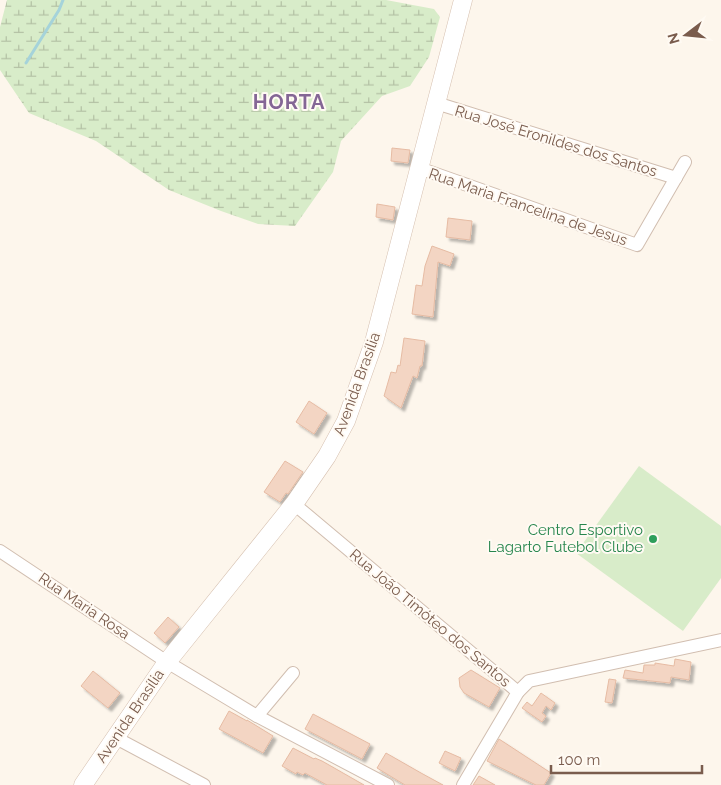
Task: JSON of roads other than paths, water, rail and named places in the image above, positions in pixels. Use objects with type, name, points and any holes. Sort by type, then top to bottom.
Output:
[{"type":"main road","name":"Avenida Brasília","points":[[83,785],[168,662],[294,504],[327,456],[346,421],[374,342],[463,0]]},
{"type":"street","name":"Rua José Eronildes dos Santos","points":[[436,104],[676,178]]},
{"type":"street","points":[[676,178],[685,162]]},
{"type":"street","name":"Rua Maria Francelina de Jesus","points":[[419,168],[637,245],[676,178]]},
{"type":"street","name":"Rua João Timóteo dos Santos","points":[[294,504],[518,692],[529,681],[545,676],[721,640]]},
{"type":"street","name":"Rua Maria Rosa","points":[[0,551],[168,662],[257,716],[388,785]]},
{"type":"street","points":[[257,716],[293,673]]},
{"type":"street","points":[[462,785],[518,692]]},
{"type":"street","points":[[116,738],[204,785]]},
{"type":"waterway","points":[[26,63],[59,10],[63,0]]},
{"type":"place","name":"Centro Esportivo Lagarto Futebol Clube","points":[[653,539]]},
{"type":"district","name":"HORTA","points":[[289,102]]}]
